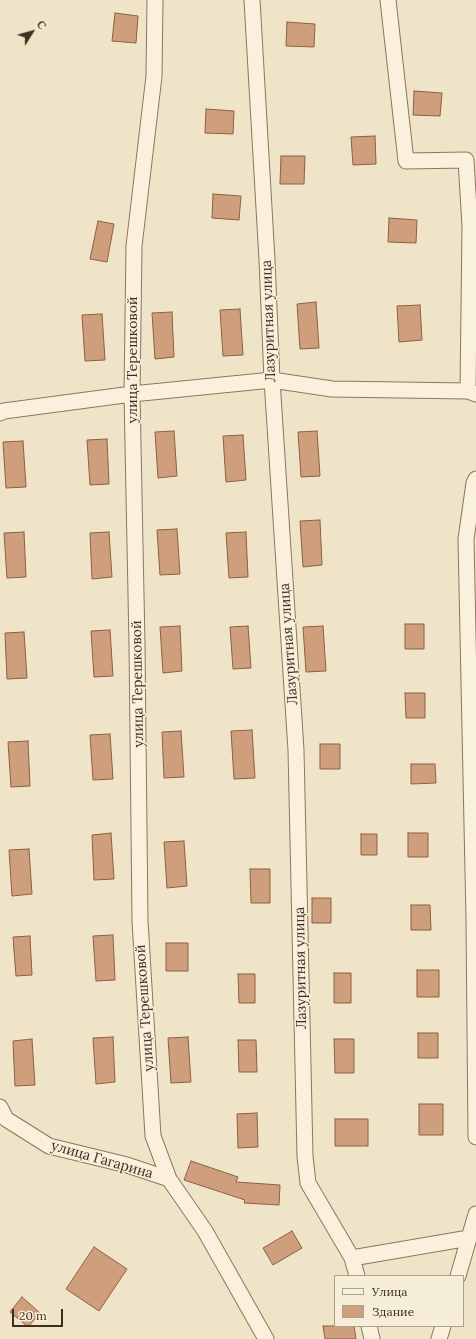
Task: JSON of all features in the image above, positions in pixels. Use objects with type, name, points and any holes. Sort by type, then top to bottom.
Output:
[{"type":"street","name":"улица Терешковой","points":[[154,0],[154,76],[134,246],[132,394],[138,646],[140,921],[153,1136],[169,1179],[205,1231],[266,1339]]},
{"type":"street","name":"Лазуритная улица","points":[[252,0],[267,260],[272,380],[296,750],[304,1156],[308,1183],[352,1258],[357,1275]]},
{"type":"street","points":[[2,412],[132,394],[272,380],[332,389],[472,393],[470,226],[466,160],[406,161],[388,0]]},
{"type":"street","points":[[476,479],[474,483],[466,539],[474,911],[476,1138]]},
{"type":"street","name":"улица Гагарина","points":[[0,1107],[6,1119],[49,1146],[127,1165],[169,1179]]},
{"type":"street","points":[[458,1275],[476,1214]]},
{"type":"street","points":[[352,1258],[469,1238]]},
{"type":"street","points":[[369,1327],[372,1339]]},
{"type":"street","points":[[439,1339],[442,1327]]},
{"type":"building","points":[[115,13],[138,16],[136,43],[112,41]]},
{"type":"building","points":[[287,22],[315,24],[314,47],[286,46]]},
{"type":"building","points":[[414,91],[442,93],[440,116],[413,115]]},
{"type":"building","points":[[206,109],[234,111],[233,134],[205,133]]},
{"type":"building","points":[[375,136],[376,164],[353,165],[351,137]]},
{"type":"building","points":[[281,156],[305,156],[304,184],[280,184]]},
{"type":"building","points":[[213,194],[241,196],[239,220],[212,218]]},
{"type":"building","points":[[389,218],[417,220],[416,243],[388,242]]},
{"type":"building","points":[[98,221],[114,224],[107,262],[90,259]]},
{"type":"building","points":[[316,302],[319,348],[300,349],[297,304]]},
{"type":"building","points":[[420,305],[422,340],[399,342],[397,306]]},
{"type":"building","points":[[240,309],[243,355],[223,356],[220,310]]},
{"type":"building","points":[[172,312],[174,357],[155,359],[152,313]]},
{"type":"building","points":[[102,314],[105,360],[85,361],[82,315]]},
{"type":"building","points":[[174,431],[177,476],[158,478],[155,432]]},
{"type":"building","points":[[317,431],[320,476],[301,477],[298,432]]},
{"type":"building","points":[[243,435],[246,480],[226,482],[223,436]]},
{"type":"building","points":[[107,439],[109,484],[90,485],[87,440]]},
{"type":"building","points":[[23,441],[26,487],[6,488],[3,442]]},
{"type":"building","points":[[320,520],[322,565],[303,567],[300,521]]},
{"type":"building","points":[[177,529],[180,574],[160,575],[157,530]]},
{"type":"building","points":[[24,532],[26,577],[7,578],[4,533]]},
{"type":"building","points":[[109,532],[112,577],[92,579],[90,533]]},
{"type":"building","points":[[246,532],[248,577],[229,578],[226,533]]},
{"type":"building","points":[[405,624],[424,624],[424,649],[405,649]]},
{"type":"building","points":[[180,626],[182,671],[163,673],[160,627]]},
{"type":"building","points":[[248,626],[251,668],[233,669],[230,627]]},
{"type":"building","points":[[323,626],[326,671],[306,672],[303,627]]},
{"type":"building","points":[[110,630],[113,676],[94,677],[91,631]]},
{"type":"building","points":[[24,632],[27,678],[7,679],[5,633]]},
{"type":"building","points":[[405,693],[425,693],[425,718],[406,718]]},
{"type":"building","points":[[252,730],[255,778],[234,779],[231,731]]},
{"type":"building","points":[[181,731],[184,777],[164,778],[162,732]]},
{"type":"building","points":[[110,734],[113,779],[93,780],[90,735]]},
{"type":"building","points":[[28,741],[30,786],[11,787],[8,742]]},
{"type":"building","points":[[320,744],[340,744],[340,769],[320,769]]},
{"type":"building","points":[[411,764],[435,764],[436,783],[411,784]]},
{"type":"building","points":[[111,833],[114,879],[94,880],[92,835]]},
{"type":"building","points":[[408,833],[428,833],[428,857],[408,857]]},
{"type":"building","points":[[361,834],[377,834],[377,855],[361,855]]},
{"type":"building","points":[[184,841],[187,886],[167,888],[164,842]]},
{"type":"building","points":[[29,849],[32,894],[12,896],[9,850]]},
{"type":"building","points":[[250,869],[270,869],[270,903],[251,903]]},
{"type":"building","points":[[312,898],[331,898],[331,923],[312,923]]},
{"type":"building","points":[[411,905],[430,905],[431,930],[411,930]]},
{"type":"building","points":[[113,935],[115,980],[96,981],[93,936]]},
{"type":"building","points":[[30,936],[32,975],[16,976],[13,937]]},
{"type":"building","points":[[166,943],[188,943],[188,971],[166,971]]},
{"type":"building","points":[[417,970],[439,970],[439,997],[417,997]]},
{"type":"building","points":[[334,973],[351,973],[351,1003],[334,1003]]},
{"type":"building","points":[[238,974],[255,974],[255,1003],[239,1003]]},
{"type":"building","points":[[418,1033],[438,1033],[438,1058],[418,1058]]},
{"type":"building","points":[[113,1037],[115,1082],[96,1084],[93,1038]]},
{"type":"building","points":[[188,1037],[191,1082],[171,1083],[168,1038]]},
{"type":"building","points":[[32,1039],[35,1085],[15,1086],[13,1041]]},
{"type":"building","points":[[334,1039],[354,1039],[354,1073],[335,1073]]},
{"type":"building","points":[[238,1040],[256,1040],[257,1072],[239,1072]]},
{"type":"building","points":[[419,1104],[443,1104],[443,1135],[419,1135]]},
{"type":"building","points":[[257,1113],[258,1147],[238,1148],[237,1114]]},
{"type":"building","points":[[335,1119],[368,1119],[368,1146],[335,1146]]},
{"type":"building","points":[[191,1161],[238,1177],[236,1182],[280,1185],[279,1205],[244,1203],[245,1200],[184,1180]]},
{"type":"building","points":[[292,1231],[302,1248],[273,1265],[263,1248]]},
{"type":"building","points":[[94,1247],[127,1269],[99,1311],[66,1289]]},
{"type":"building","points":[[22,1297],[40,1313],[28,1327],[10,1312]]},
{"type":"building","points":[[323,1326],[354,1327],[356,1339],[325,1339]]}]
